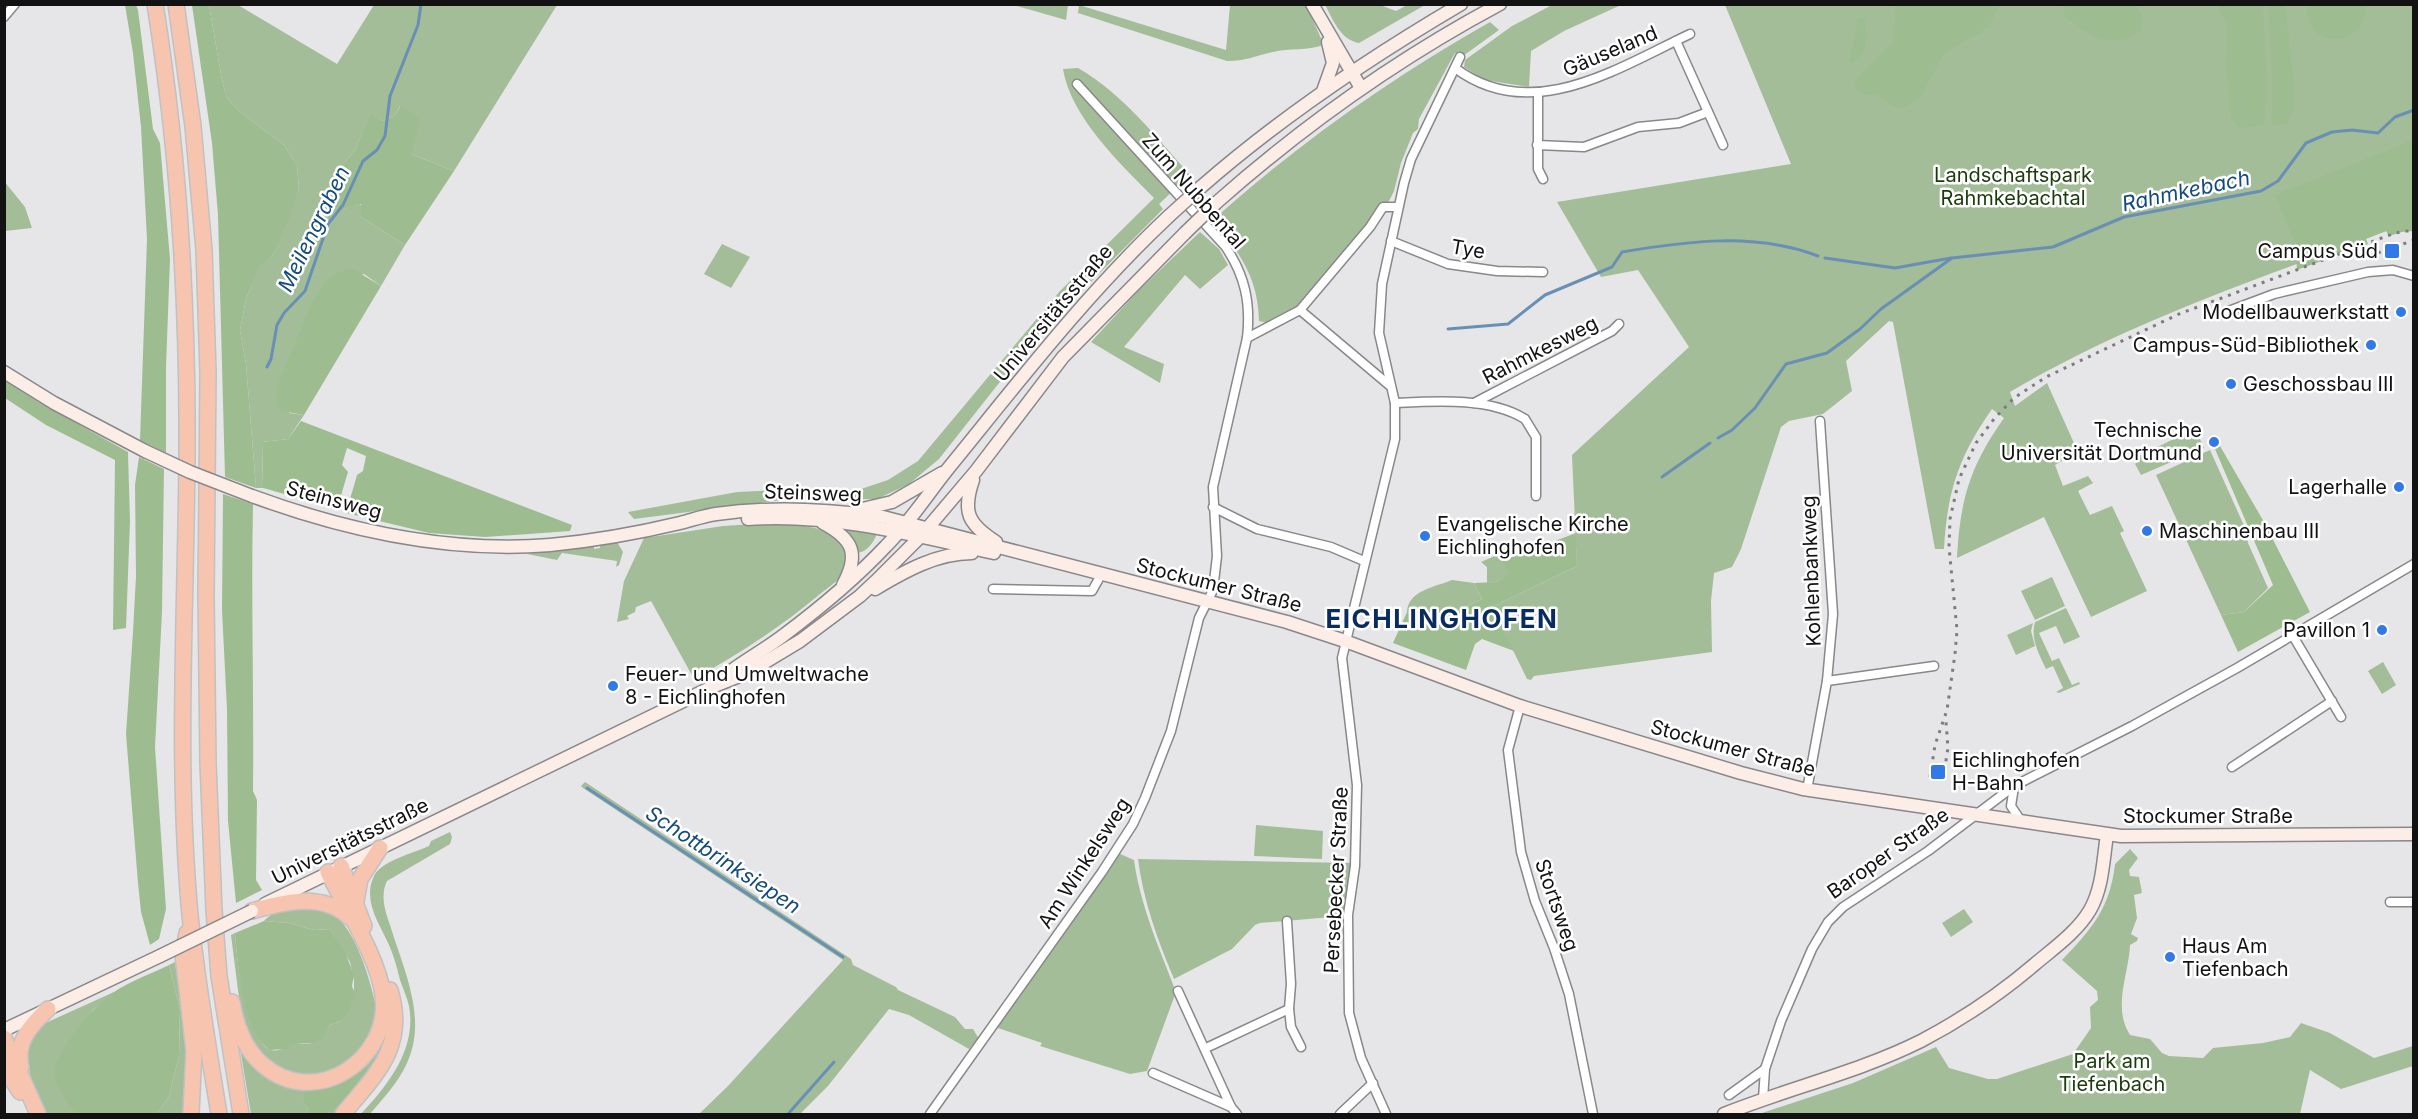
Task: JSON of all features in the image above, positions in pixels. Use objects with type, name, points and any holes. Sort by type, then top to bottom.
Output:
[{"type":"highway","points":[[155,4],[172,130],[184,279],[187,456],[183,673],[185,820],[190,916],[219,1114]]},
{"type":"highway","points":[[176,4],[196,147],[205,270],[208,372],[206,596],[208,763],[214,910],[219,976],[241,1114]]},
{"type":"highway","points":[[356,904],[360,879],[380,848]]},
{"type":"highway","points":[[214,910],[225,945],[234,1017],[244,1041],[265,1067],[297,1080],[320,1080],[350,1069],[368,1054],[382,1026],[384,1006],[383,991],[374,965],[352,921],[334,869]]},
{"type":"highway","points":[[334,869],[356,904],[388,986],[394,1007],[395,1028],[390,1050],[377,1074],[343,1114]]},
{"type":"highway","points":[[252,910],[277,904],[321,902],[338,908],[352,921]]},
{"type":"highway","points":[[190,916],[183,954],[194,1050],[191,1114]]},
{"type":"highway","points":[[11,1074],[20,1062],[22,1042],[26,1032],[48,1009]]},
{"type":"highway","points":[[4,1038],[11,1074],[32,1114]]},
{"type":"highway","points":[[11,1074],[38,1114]]},
{"type":"main road","points":[[1312,4],[1361,88]]},
{"type":"main road","name":"Universitätsstraße","points":[[712,687],[728,672],[784,635],[835,596],[904,528],[948,469],[1071,318],[1128,254],[1201,186],[1351,71],[1461,4]]},
{"type":"main road","name":"Universitätsstraße","points":[[4,1030],[712,687],[747,673],[800,641],[860,596],[924,532],[976,471],[1063,357],[1216,203],[1262,163],[1361,88],[1410,56],[1500,4]]},
{"type":"main road","points":[[1323,26],[1333,63],[1323,91]]},
{"type":"main road","name":"Steinsweg","points":[[4,372],[62,407],[190,472],[252,496],[338,523],[394,536],[465,546],[520,547],[554,545],[682,523],[761,518],[904,528]]},
{"type":"main road","points":[[842,511],[892,502],[948,469]]},
{"type":"main road","name":"Universitätsstraße","points":[[976,471],[967,498],[969,515],[981,532],[1004,551]]},
{"type":"main road","name":"Steinsweg","points":[[682,523],[700,517],[789,508],[842,511],[883,517],[904,528]]},
{"type":"main road","points":[[819,521],[842,535],[852,550],[849,571],[835,596]]},
{"type":"main road","name":"Stockumer Straße","points":[[904,528],[1287,622],[1520,705],[1741,773],[1808,790],[2107,834],[2150,837],[2414,834]]},
{"type":"main road","points":[[860,596],[907,571],[945,556],[959,553],[1004,551]]},
{"type":"main road","points":[[1724,1114],[1863,1065],[1919,1042],[1947,1027],[2017,979],[2072,933],[2090,909],[2098,892],[2107,834]]},
{"type":"street","points":[[4,17],[15,4]]},
{"type":"street","name":"Gäuseland","points":[[1455,68],[1485,86],[1509,92],[1538,93],[1581,84],[1690,34]]},
{"type":"street","name":"Gäuseland","points":[[1676,41],[1723,145]]},
{"type":"street","name":"Persebecker Straße","points":[[1386,1114],[1361,1058],[1349,1013],[1348,915],[1355,866],[1358,810],[1356,761],[1342,658],[1364,561],[1394,447],[1395,404],[1381,348],[1379,326],[1382,284],[1398,207],[1411,159],[1460,57]]},
{"type":"street","name":"Zum Nubbental","points":[[1077,84],[1234,258],[1248,294],[1247,338],[1214,482],[1213,507],[1217,565],[1213,590],[1208,602]]},
{"type":"street","points":[[1538,93],[1538,169],[1543,179]]},
{"type":"street","points":[[1537,146],[1584,147],[1638,127],[1679,123],[1708,112]]},
{"type":"street","points":[[1247,338],[1300,310],[1370,227],[1383,207],[1398,207]]},
{"type":"street","name":"Tye","points":[[1391,241],[1449,264],[1497,271],[1543,272]]},
{"type":"street","points":[[2217,315],[2274,294],[2368,272],[2393,270],[2414,276]]},
{"type":"street","points":[[1300,310],[1390,385]]},
{"type":"street","name":"Rahmkesweg","points":[[1474,403],[1612,331],[1619,324]]},
{"type":"street","name":"Rahmkesweg","points":[[1395,404],[1459,401],[1520,416],[1531,426],[1536,437],[1536,496]]},
{"type":"street","name":"Kohlenbankweg","points":[[1808,790],[1827,681],[1833,614],[1820,421]]},
{"type":"street","points":[[1213,507],[1257,529],[1331,546],[1364,561]]},
{"type":"street","name":"Baroper Straße","points":[[1763,1099],[1765,1069],[1781,1022],[1812,949],[1828,922],[1843,907],[1928,851],[2014,786],[2132,726],[2293,636],[2414,564]]},
{"type":"street","points":[[993,589],[1092,591],[1101,575]]},
{"type":"street","name":"Am Winkelsweg","points":[[930,1114],[1102,872],[1133,824],[1171,732],[1198,618],[1208,602]]},
{"type":"street","points":[[2293,636],[2341,717]]},
{"type":"street","points":[[1827,681],[1934,666]]},
{"type":"street","points":[[2232,767],[2332,701]]},
{"type":"street","name":"Stortsweg","points":[[1520,705],[1508,750],[1521,852],[1535,902],[1554,948],[1569,994],[1593,1114]]},
{"type":"street","points":[[2014,786],[2011,806],[2021,822]]},
{"type":"street","points":[[2390,902],[2414,902]]},
{"type":"street","points":[[1287,921],[1291,984],[1289,1009],[1291,1027],[1301,1047]]},
{"type":"street","points":[[1178,991],[1234,1111]]},
{"type":"street","points":[[1206,1048],[1289,1009]]},
{"type":"street","points":[[1729,1095],[1765,1069]]},
{"type":"street","points":[[1153,1073],[1234,1111]]},
{"type":"street","points":[[1340,1114],[1373,1083]]},
{"type":"green space","points":[[2063,4],[2136,5],[2142,16],[2142,30],[2122,40],[2102,39],[2065,17]]},
{"type":"green space","points":[[125,5],[136,5],[138,10],[153,129],[160,143],[170,259],[166,453],[140,440],[147,239],[141,127]]},
{"type":"green space","points":[[192,5],[209,5],[227,98],[238,110],[284,145],[297,165],[299,189],[289,219],[273,255],[259,267],[246,299],[240,330],[246,364],[256,488],[225,477],[218,215],[212,143]]},
{"type":"green space","points":[[209,5],[238,5],[337,64],[374,5],[557,5],[454,171],[411,154],[400,106],[395,115],[383,121],[370,115],[355,150],[345,162],[344,209],[357,203],[361,205],[361,217],[405,245],[381,286],[364,274],[322,285],[288,360],[289,413],[304,415],[288,439],[262,442],[263,488],[256,488],[246,364],[240,330],[246,299],[259,266],[273,255],[299,189],[297,165],[284,145],[238,110],[227,98]]},
{"type":"green space","points":[[1013,5],[1068,5],[1066,20]]},
{"type":"green space","points":[[1079,5],[1226,50],[1230,5],[1306,5],[1324,45],[1227,61],[1078,13]]},
{"type":"green space","points":[[1325,5],[1380,5],[1396,11],[1407,5],[1425,5],[1359,43],[1352,41],[1342,33]]},
{"type":"green space","points":[[1552,5],[1621,5],[1564,31],[1531,51],[1529,87],[1484,80],[1464,67],[1465,60],[1512,26]]},
{"type":"green space","name":"Landschaftspark Rahmkebachtal","points":[[1725,5],[2413,5],[2413,226],[2389,230],[2195,303],[2101,344],[2010,392],[2015,406],[2047,383],[2078,452],[2055,465],[2063,486],[2088,476],[2093,483],[2078,491],[2090,515],[2112,506],[2124,531],[2120,533],[2147,591],[2091,617],[2044,517],[1957,558],[1961,518],[1969,484],[1992,435],[2004,418],[1992,409],[1971,443],[1957,475],[1948,510],[1944,549],[1935,549],[1893,322],[1889,321],[1846,361],[1852,391],[1823,414],[1789,421],[1781,427],[1741,549],[1732,567],[1714,573],[1711,601],[1712,652],[1534,676],[1531,680],[1527,679],[1492,607],[1577,566],[1572,455],[1689,347],[1638,270],[1601,277],[1557,202],[1791,164]]},
{"type":"green space","points":[[1896,5],[1999,5],[1992,21],[1983,31],[1945,53],[1920,98],[1909,106],[1899,108],[1885,102],[1877,95],[1861,94],[1854,87],[1858,76],[1893,41]]},
{"type":"green space","points":[[2218,5],[2263,5],[2267,83],[2264,125],[2240,128],[2231,119],[2226,66],[2227,21],[2221,15]]},
{"type":"green space","points":[[2268,5],[2285,5],[2294,82],[2294,110],[2287,124],[2272,125]]},
{"type":"green space","points":[[2307,5],[2366,5],[2363,19],[2356,30],[2347,37],[2336,39],[2325,37],[2315,31],[2309,21]]},
{"type":"green space","points":[[1858,19],[1865,21],[1864,51],[1851,64],[1849,62]]},
{"type":"green space","points":[[1490,22],[1499,30],[1463,56],[1455,53],[1419,119],[1418,129],[1413,133],[1389,201],[1382,206],[1296,310],[1268,323],[1259,321],[1255,291],[1246,266],[1214,219],[1279,164],[1347,113],[1453,43]]},
{"type":"green space","points":[[1078,68],[1110,90],[1124,103],[1190,175],[1159,204],[1163,209],[1078,295],[999,383],[939,459],[909,484],[877,499],[782,500],[634,519],[628,512],[737,492],[799,489],[858,490],[888,480],[918,461],[1060,291],[1154,198],[1099,139],[1076,105],[1063,69]]},
{"type":"green space","points":[[401,105],[420,120],[411,154],[454,171],[405,245],[361,217],[361,204],[344,209],[332,204],[345,162],[355,150],[370,114],[383,121],[395,115]]},
{"type":"green space","points":[[2413,140],[2413,231],[2389,236],[2386,231],[2366,239],[2368,244],[2297,270],[2295,243],[2275,195]]},
{"type":"green space","points":[[4,181],[25,207],[32,228],[5,231]]},
{"type":"green space","points":[[1200,232],[1219,249],[1228,265],[1200,289],[1185,275],[1124,347],[1164,364],[1160,383],[1091,342],[1139,290]]},
{"type":"green space","points":[[722,244],[750,257],[731,288],[704,274]]},
{"type":"green space","points":[[353,269],[381,286],[304,415],[281,411],[276,396],[280,378],[309,309],[322,285],[337,272]]},
{"type":"green space","points":[[4,380],[40,403],[128,452],[130,521],[126,628],[113,630],[115,460],[46,425],[5,398]]},
{"type":"green space","points":[[301,421],[572,525],[570,531],[485,537],[429,533],[346,513],[357,475],[363,471],[366,456],[347,448],[342,465],[348,472],[337,509],[263,488],[262,442],[288,439]]},
{"type":"green space","points":[[2188,432],[2192,439],[2199,437],[2204,448],[2141,475],[2135,464],[2137,462],[2135,458]]},
{"type":"green space","points":[[2220,446],[2264,522],[2310,612],[2238,652],[2221,615],[2244,612],[2273,585],[2215,449]]},
{"type":"green space","points":[[2210,450],[2246,530],[2248,543],[2268,588],[2244,612],[2221,615],[2156,475]]},
{"type":"green space","points":[[139,457],[164,469],[162,612],[155,747],[166,909],[159,939],[150,945],[141,912],[126,734],[136,576],[135,485]]},
{"type":"green space","points":[[223,494],[253,504],[253,791],[257,800],[256,880],[262,890],[236,903],[228,821],[227,710],[222,610]]},
{"type":"green space","points":[[753,524],[805,526],[828,532],[838,539],[845,549],[847,561],[844,572],[831,586],[775,629],[694,679],[651,601],[636,607],[635,612],[627,616],[629,619],[617,622],[624,581],[644,538],[723,526]]},
{"type":"green space","points":[[844,529],[877,534],[874,541],[864,551],[857,553]]},
{"type":"green space","points":[[1576,533],[1577,566],[1492,607],[1514,651],[1482,639],[1475,644],[1466,670],[1393,643],[1407,612],[1415,614],[1430,609],[1437,621],[1482,599],[1474,583],[1497,582],[1509,572],[1501,561]]},
{"type":"green space","points":[[617,542],[623,552],[619,565],[616,567],[617,561],[562,553],[557,560],[527,554],[594,546],[594,549],[600,548],[600,545]]},
{"type":"green space","points":[[1497,555],[1510,572],[1497,582],[1487,583],[1487,567],[1481,562]]},
{"type":"green space","points":[[2052,577],[2065,606],[2035,620],[2021,591]]},
{"type":"green space","points":[[1452,580],[1474,583],[1482,599],[1436,621],[1407,612],[1412,599],[1417,594]]},
{"type":"green space","points":[[2066,608],[2080,637],[2064,644],[2056,626],[2039,633],[2052,661],[2059,658],[2072,685],[2079,682],[2080,684],[2059,693],[2056,692],[2063,688],[2053,666],[2046,669],[2036,646],[2034,628],[2035,622]]},
{"type":"green space","points":[[2033,623],[2031,631],[2035,646],[2016,655],[2007,635]]},
{"type":"green space","points":[[2383,662],[2396,685],[2382,694],[2368,671]]},
{"type":"green space","points":[[585,782],[851,959],[853,965],[898,990],[955,1017],[965,1029],[973,1029],[979,1039],[969,1049],[909,1015],[889,1009],[828,1086],[800,1114],[699,1114],[728,1086],[843,960],[583,788],[581,786]]},
{"type":"green space","points":[[1256,825],[1323,831],[1322,859],[1254,856]]},
{"type":"green space","points":[[450,832],[452,837],[450,844],[387,881],[385,886],[385,909],[407,976],[415,1028],[413,1046],[399,1077],[370,1114],[361,1114],[381,1091],[398,1065],[409,1037],[410,1022],[409,1006],[394,958],[371,903],[371,885],[374,876],[383,866],[429,846],[431,841]]},
{"type":"green space","name":"Park am Tiefenbach","points":[[2130,849],[2138,858],[2129,870],[2130,876],[2139,877],[2142,893],[2134,895],[2137,918],[2131,934],[2138,938],[2130,945],[2123,990],[2122,1013],[2130,1035],[2150,1039],[2162,1053],[2169,1056],[2203,1058],[2213,1048],[2263,1043],[2290,1037],[2301,1023],[2330,1033],[2374,1058],[2413,1046],[2413,1066],[2341,1089],[2310,1070],[2300,1114],[1759,1114],[1853,1083],[1936,1047],[1949,1068],[1988,1079],[1997,1079],[2073,1054],[2091,1028],[2090,1007],[2098,1000],[2097,991],[2062,960],[2098,917],[2109,893],[2115,864]]},
{"type":"green space","points":[[1118,853],[1134,860],[1146,910],[1176,992],[1147,1071],[1130,1074],[1040,1046],[1042,1043],[995,1027]]},
{"type":"green space","points":[[1138,859],[1352,863],[1343,916],[1260,923],[1255,925],[1232,949],[1174,979],[1143,890]]},
{"type":"green space","points":[[308,906],[322,908],[333,913],[342,922],[358,948],[375,1002],[389,1003],[391,1019],[382,1057],[339,1114],[327,1114],[342,1103],[362,1079],[308,1089],[303,1100],[308,1109],[306,1114],[251,1114],[239,1042],[244,1023],[231,935],[235,933],[239,973],[245,999],[253,1025],[264,1045],[269,1049],[277,1050],[294,1044],[315,1042],[322,1037],[330,1025],[341,1021],[354,989],[350,962],[330,929],[314,930],[289,923],[264,921],[273,914]]},
{"type":"green space","points":[[1964,909],[1973,922],[1951,937],[1942,923]]},
{"type":"green space","points":[[264,921],[289,923],[314,930],[330,929],[345,952],[354,975],[352,986],[355,994],[349,1012],[341,1021],[330,1025],[316,1043],[294,1044],[287,1049],[269,1050],[253,1027],[243,996],[235,933]]},
{"type":"green space","points":[[175,962],[184,1026],[187,1077],[183,1114],[157,1114],[169,1096],[179,1056],[180,1010],[169,965]]},
{"type":"green space","points":[[169,965],[180,1010],[179,1056],[169,1096],[157,1114],[76,1114],[60,1089],[55,1073],[61,1053],[68,1041],[106,998],[127,984]]},
{"type":"green space","points":[[114,992],[94,1009],[67,1045],[66,1098],[76,1114],[47,1114],[36,1092],[29,1069],[28,1057],[34,1035],[41,1025]]},
{"type":"green space","points":[[362,1066],[368,1071],[336,1108],[325,1114],[306,1114],[308,1109],[303,1101],[308,1089]]},
{"type":"waterway","name":"Meilengraben","points":[[267,367],[271,359],[277,325],[284,313],[305,291],[328,224],[343,205],[363,161],[377,150],[385,136],[390,96],[418,25],[421,4]]},
{"type":"waterway","name":"Rahmkebach","points":[[1718,438],[1732,430],[1755,408],[1786,364],[1827,353],[1860,329],[1881,309],[1952,258],[2053,247],[2124,217],[2261,191],[2278,181],[2306,143],[2332,132],[2352,130],[2378,133],[2395,117],[2414,110]]},
{"type":"waterway","points":[[1448,329],[1508,324],[1545,295],[1612,267],[1622,252],[1696,242],[1745,241],[1794,248],[1818,256]]},
{"type":"waterway","points":[[1825,258],[1895,268],[1951,258]]},
{"type":"waterway","name":"Rahmkebach","points":[[1662,477],[1710,443]]},
{"type":"waterway","name":"Schottbrinksiepen","points":[[587,788],[843,957]]},
{"type":"waterway","name":"Schottbrinksiepen","points":[[788,1114],[834,1062]]},
{"type":"railway","points":[[1930,777],[1935,745],[1947,710],[1957,630],[1949,547],[1950,519],[1959,479],[1976,443],[1994,419],[2014,398],[2046,377],[2179,314],[2395,233],[2414,230]]},
{"type":"railway","points":[[2361,259],[2414,240]]},
{"type":"railway","points":[[1943,779],[1948,748],[1946,722]]},
{"type":"place","name":"Campus Süd","points":[[2392,251]]},
{"type":"place","name":"Modellbauwerkstatt","points":[[2401,312]]},
{"type":"place","name":"Campus-Süd-Bibliothek","points":[[2371,345]]},
{"type":"place","name":"Geschossbau III","points":[[2231,384]]},
{"type":"place","name":"Technische Universität Dortmund","points":[[2214,442]]},
{"type":"place","name":"Lagerhalle","points":[[2399,487]]},
{"type":"place","name":"Maschinenbau III","points":[[2147,531]]},
{"type":"place","name":"Evangelische Kirche Eichlinghofen","points":[[1425,536]]},
{"type":"place","name":"Pavillon 1","points":[[2382,630]]},
{"type":"place","name":"Feuer- und Umweltwache 8 - Eichlinghofen","points":[[613,686]]},
{"type":"place","name":"Eichlinghofen H-Bahn","points":[[1938,772]]},
{"type":"place","name":"Haus Am Tiefenbach","points":[[2170,957]]},
{"type":"district","name":"EICHLINGHOFEN","points":[[1442,619]]}]
